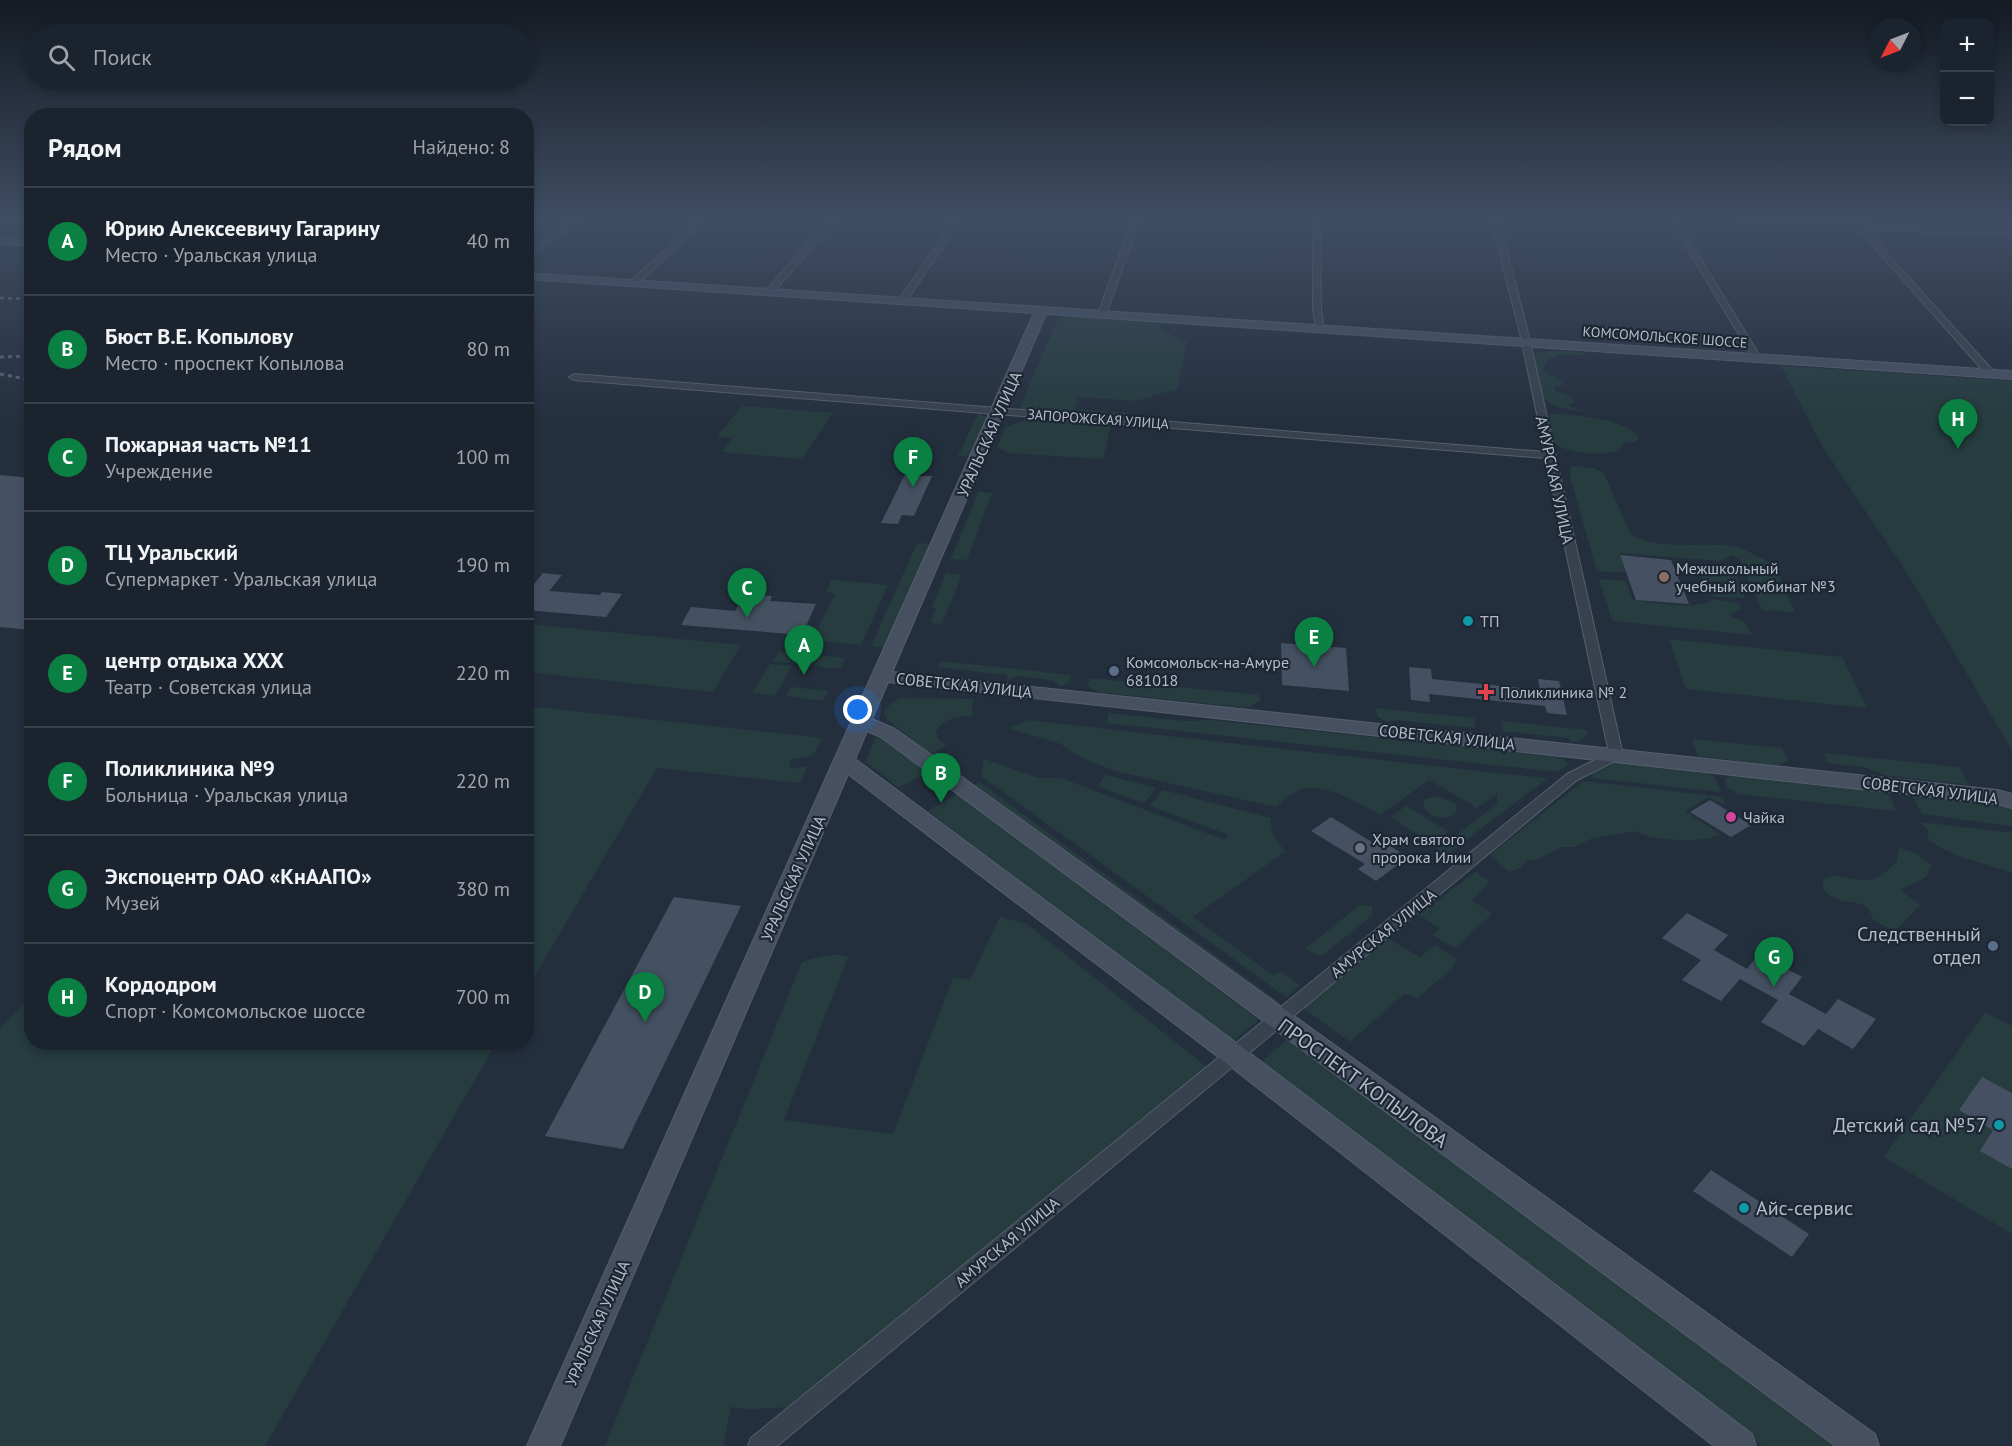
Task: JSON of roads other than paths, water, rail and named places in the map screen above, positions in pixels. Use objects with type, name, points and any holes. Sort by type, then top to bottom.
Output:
[{"type":"street","name":"КОМСОМОЛЬСКОЕ ШОССЕ","points":[[701,287],[2012,375]]},
{"type":"street","points":[[769,292],[773,287]]},
{"type":"street","points":[[902,301],[911,287]]},
{"type":"street","points":[[1102,314],[1112,287]]},
{"type":"street","points":[[1317,287],[1320,329]]},
{"type":"street","name":"АМУРСКАЯ УЛИЦА","points":[[759,1446],[1572,777],[1616,755],[1512,287]]},
{"type":"street","points":[[1714,287],[1757,358]]},
{"type":"street","points":[[1914,287],[1990,373]]},
{"type":"street","name":"УРАЛЬСКАЯ УЛИЦА","points":[[543,1446],[1042,310]]},
{"type":"street","name":"ЗАПОРОЖСКАЯ УЛИЦА","points":[[574,377],[1550,456]]},
{"type":"street","name":"СОВЕТСКАЯ УЛИЦА","points":[[881,676],[1616,755],[1996,797],[2012,801]]},
{"type":"street","name":"ПРОСПЕКТ КОПЫЛОВА","points":[[861,722],[888,733],[1277,1020],[1863,1446]]},
{"type":"street","points":[[844,761],[1234,1055],[1740,1446]]},
{"type":"railway","points":[[0,298],[24,299]]},
{"type":"railway","points":[[0,357],[24,356]]},
{"type":"railway","points":[[0,374],[24,378]]},
{"type":"place","name":"Кордодром","points":[[1958,449]]},
{"type":"place","name":"Поликлиника №9","points":[[913,487]]},
{"type":"place","name":"Межшкольный учебный комбинат №3","points":[[1664,577]]},
{"type":"place","name":"Пожарная часть №11","points":[[747,618]]},
{"type":"place","name":"ТП","points":[[1468,621]]},
{"type":"place","name":"центр отдыха ХХХ","points":[[1314,667]]},
{"type":"place","name":"Комсомольск-на-Амуре 681018","points":[[1114,671]]},
{"type":"place","name":"Юрию Алексеевичу Гагарину","points":[[804,675]]},
{"type":"place","name":"Поликлиника № 2","points":[[1486,692]]},
{"type":"place","name":"Бюст В.Е. Копылову","points":[[941,803]]},
{"type":"place","name":"Чайка","points":[[1731,817]]},
{"type":"place","name":"Храм святого пророка Илии","points":[[1360,848]]},
{"type":"place","name":"Следственный отдел","points":[[1993,946]]},
{"type":"place","name":"Экспоцентр ОАО «КнААПО»","points":[[1774,987]]},
{"type":"place","name":"ТЦ Уральский","points":[[645,1022]]},
{"type":"place","name":"Детский сад №57","points":[[1999,1125]]},
{"type":"place","name":"Айс-сервис","points":[[1744,1208]]}]
